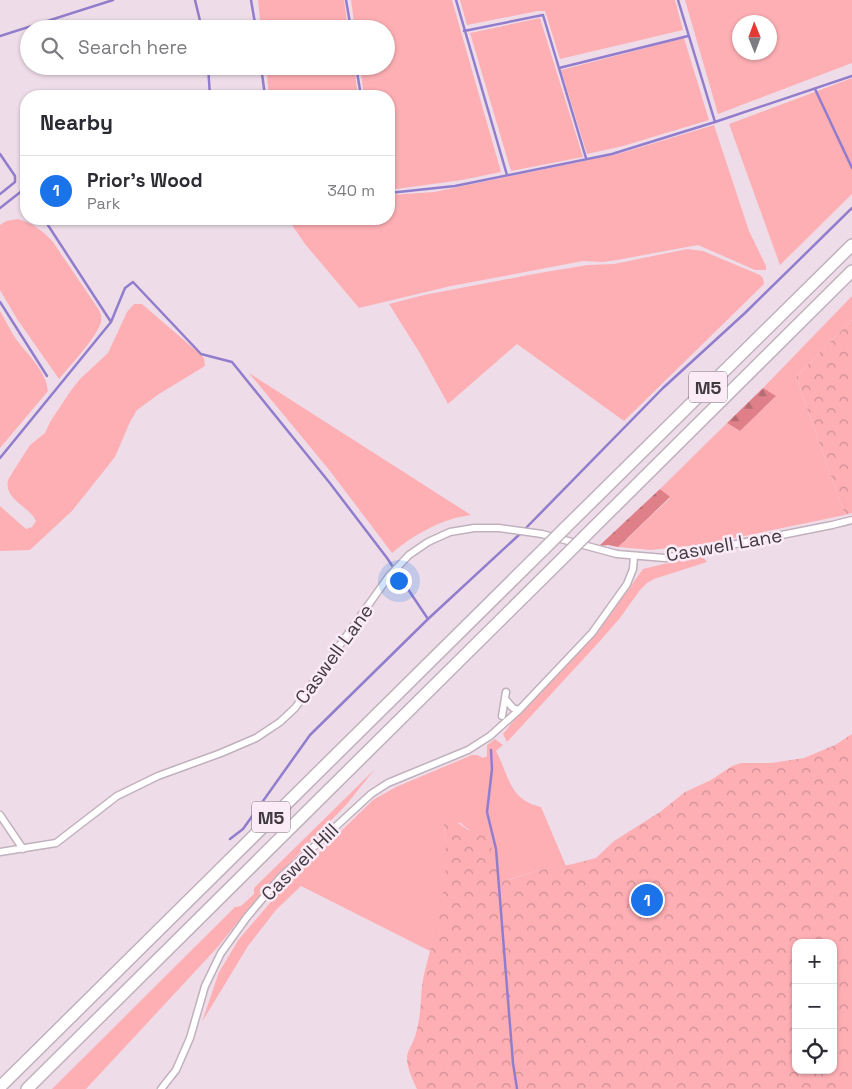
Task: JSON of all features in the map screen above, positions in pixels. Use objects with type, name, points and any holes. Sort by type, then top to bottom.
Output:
[{"type":"highway","name":"M5","points":[[0,1087],[852,244]]},
{"type":"highway","name":"M5","points":[[27,1089],[852,271]]},
{"type":"street","name":"Caswell Lane","points":[[0,852],[56,843],[118,796],[158,776],[256,738],[280,722],[295,708],[389,576],[410,555],[428,542],[450,532],[474,528],[499,528],[542,534],[594,549],[634,556],[665,558],[852,520]]},
{"type":"street","name":"Caswell Hill","points":[[161,1089],[176,1070],[190,1038],[205,986],[221,953],[280,878],[371,794],[388,783],[468,750],[490,736],[519,710],[592,633],[627,584],[633,569],[634,556]]},
{"type":"street","points":[[502,716],[505,696],[511,706],[519,710]]},
{"type":"street","points":[[0,815],[23,849]]},
{"type":"green space","points":[[258,0],[344,0],[347,20],[260,20]]},
{"type":"green space","points":[[351,0],[452,0],[501,172],[462,180],[395,189],[395,90],[363,90],[361,75],[395,75],[395,20],[354,20]]},
{"type":"green space","points":[[460,0],[675,0],[683,30],[560,59],[545,11],[467,25]]},
{"type":"green space","points":[[685,0],[852,0],[852,63],[718,114]]},
{"type":"green space","points":[[540,18],[583,157],[511,171],[470,33]]},
{"type":"green space","points":[[684,38],[709,120],[623,146],[587,154],[561,70]]},
{"type":"green space","points":[[267,75],[355,75],[357,90],[268,90]]},
{"type":"green space","points":[[852,78],[852,194],[780,265],[729,124]]},
{"type":"green space","points":[[714,125],[749,231],[766,266],[766,270],[755,270],[698,245],[603,262],[583,261],[451,286],[359,308],[305,244],[292,225],[395,225],[395,195],[434,192],[618,154]]},
{"type":"green space","points":[[18,219],[20,220],[20,225],[32,225],[45,234],[53,242],[101,314],[101,322],[94,335],[59,379],[17,319],[0,290],[0,225],[6,221]]},
{"type":"green space","points":[[687,249],[703,251],[760,275],[763,278],[764,284],[624,421],[517,344],[448,404],[421,355],[389,304],[424,295],[539,273],[588,265],[614,264]]},
{"type":"green space","points":[[852,296],[852,320],[796,377],[845,515],[706,544],[651,550],[618,547],[670,498],[660,489],[727,423],[740,431],[775,397],[763,388]]},
{"type":"green space","points":[[134,304],[142,304],[200,354],[204,358],[205,366],[137,410],[115,457],[72,511],[30,550],[0,551],[0,506],[26,529],[32,527],[36,521],[12,497],[8,485],[9,478],[30,445],[45,433],[72,389],[108,353],[127,312]]},
{"type":"green space","points":[[0,311],[14,336],[39,368],[48,391],[0,448]]},
{"type":"green space","points":[[852,320],[852,513],[845,515],[796,377]]},
{"type":"green space","points":[[249,373],[471,515],[449,520],[429,528],[392,553],[330,471]]},
{"type":"green space","points":[[763,388],[776,396],[740,431],[727,423]]},
{"type":"green space","points":[[660,489],[670,497],[618,547],[599,546]]},
{"type":"green space","points":[[701,555],[707,562],[647,583],[600,641],[507,742],[503,734],[510,725],[602,626],[643,569]]},
{"type":"green space","points":[[852,734],[852,1089],[417,1089],[409,1069],[407,1056],[417,1030],[423,981],[445,881],[446,842],[443,821],[456,821],[470,830],[487,829],[493,850],[509,880],[539,870],[596,858],[614,841],[660,812],[685,792],[711,780],[732,766],[741,763],[771,763],[804,758],[835,745]]},
{"type":"green space","points":[[495,739],[503,745],[496,751],[511,785],[522,799],[530,804],[541,807],[566,866],[539,870],[508,880],[493,850],[487,830],[472,830],[461,823],[443,821],[447,856],[445,889],[430,951],[301,886],[276,910],[248,946],[202,1022],[219,972],[239,939],[276,896],[373,800],[396,787],[472,755],[483,758],[487,756],[487,745]]},
{"type":"green space","points":[[375,769],[346,805],[284,869],[245,913],[216,949],[86,1089],[52,1089],[235,907],[241,906],[254,894],[254,888]]},
{"type":"waterway","points":[[50,20],[113,0]]},
{"type":"waterway","points":[[195,0],[200,20]]},
{"type":"waterway","points":[[251,0],[254,20]]},
{"type":"waterway","points":[[346,0],[349,20]]},
{"type":"waterway","points":[[456,0],[507,175]]},
{"type":"waterway","points":[[678,0],[715,122]]},
{"type":"waterway","points":[[464,31],[543,15],[586,158]]},
{"type":"waterway","points":[[0,36],[20,30]]},
{"type":"waterway","points":[[559,68],[688,36]]},
{"type":"waterway","points":[[209,75],[210,90]]},
{"type":"waterway","points":[[262,75],[264,90]]},
{"type":"waterway","points":[[358,75],[360,90]]},
{"type":"waterway","points":[[395,192],[455,186],[612,154],[852,76]]},
{"type":"waterway","points":[[815,89],[852,168]]},
{"type":"waterway","points":[[0,154],[15,176],[15,182],[0,194]]},
{"type":"waterway","points":[[0,208],[20,192]]},
{"type":"waterway","points":[[525,529],[663,388],[745,313],[852,208]]},
{"type":"waterway","points":[[48,225],[111,322],[125,288],[133,282],[201,354],[232,362],[329,482],[387,558],[428,619]]},
{"type":"waterway","points":[[0,302],[47,376]]},
{"type":"waterway","points":[[0,458],[111,322]]},
{"type":"waterway","points":[[230,839],[243,829],[310,735],[428,619],[521,533]]},
{"type":"waterway","points":[[491,750],[492,769],[487,812],[496,849],[513,1063],[517,1089]]},
{"type":"place","name":"Prior's Wood","points":[[647,900]]}]
